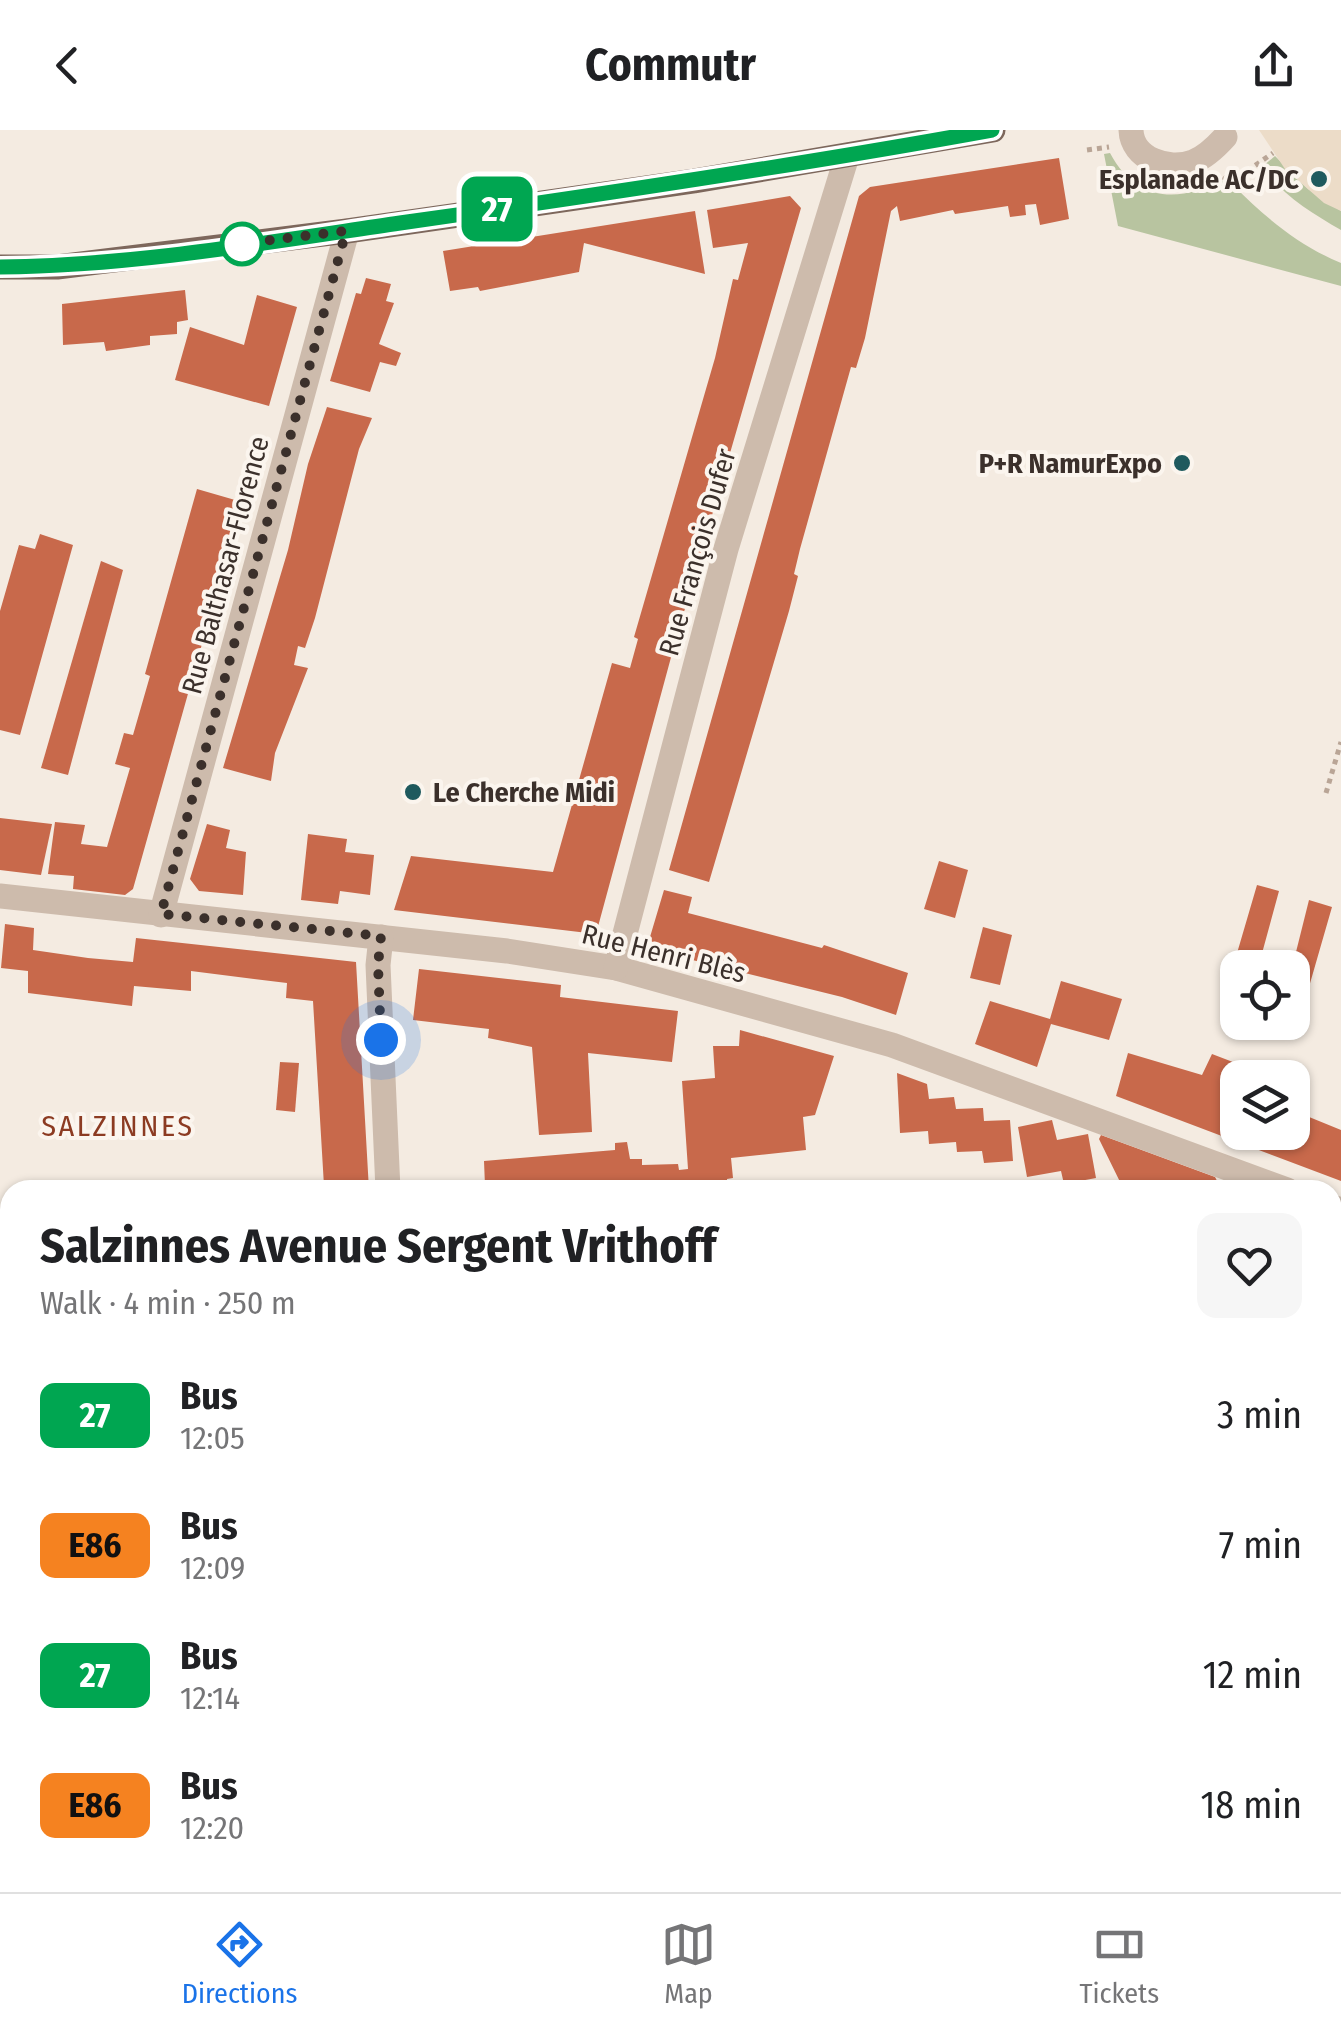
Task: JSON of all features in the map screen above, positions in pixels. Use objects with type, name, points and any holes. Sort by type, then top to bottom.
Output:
[{"type":"main road","points":[[0,268],[57,267],[346,231],[847,156],[992,130]]},
{"type":"street","points":[[1130,130],[1139,152],[1154,162],[1170,164],[1192,162],[1212,151],[1225,137]]},
{"type":"street","name":"Rue François Dufer","points":[[616,968],[726,549],[847,156]]},
{"type":"street","name":"Rue Balthasar-Florence","points":[[161,914],[346,231]]},
{"type":"street","name":"Rue Henri Blès","points":[[0,896],[381,936],[616,968],[892,1045],[1260,1180]]},
{"type":"street","points":[[381,936],[378,965],[388,1180]]},
{"type":"path","points":[[1326,793],[1341,742]]},
{"type":"green space","points":[[1110,153],[1132,181],[1160,194],[1190,192],[1224,180],[1233,185],[1283,230],[1341,263],[1341,286],[1118,226],[1104,154]]},
{"type":"green space","points":[[1275,156],[1308,189],[1341,211],[1341,230],[1279,186],[1263,166]]},
{"type":"shaded area","name":"Esplanade AC/DC","points":[[1259,130],[1341,130],[1341,211],[1324,203],[1285,169]]},
{"type":"building","points":[[1059,158],[1069,219],[1040,225],[1036,204],[1025,205],[1026,215],[1010,217],[1008,206],[955,214],[953,210],[900,221],[897,206],[891,211],[865,338],[856,368],[851,367],[800,549],[789,611],[709,882],[669,870],[859,196],[870,187]]},
{"type":"building","points":[[790,196],[801,208],[673,650],[596,934],[394,910],[411,856],[553,872],[612,663],[630,668],[638,639],[634,637],[715,358],[733,279],[738,280],[748,243],[713,248],[707,210]]},
{"type":"building","points":[[695,211],[705,274],[584,243],[579,272],[480,291],[478,287],[450,291],[443,251]]},
{"type":"building","points":[[366,278],[391,284],[386,301],[394,303],[379,344],[401,353],[396,366],[380,362],[370,392],[330,381],[356,293],[361,294]]},
{"type":"building","points":[[185,290],[188,320],[177,322],[177,334],[150,336],[150,345],[106,351],[104,342],[63,345],[62,304]]},
{"type":"building","points":[[257,295],[297,307],[269,406],[175,380],[190,327],[244,345]]},
{"type":"building","points":[[327,407],[372,418],[359,449],[315,618],[305,648],[298,646],[294,665],[308,668],[275,753],[271,781],[223,768]]},
{"type":"building","points":[[197,489],[242,502],[133,889],[125,895],[73,889],[74,876],[48,874],[55,822],[85,825],[81,844],[107,847],[130,768],[115,764],[124,733],[133,735],[150,676],[145,674]]},
{"type":"building","points":[[40,534],[73,545],[20,735],[0,730],[0,611],[19,545],[35,549]]},
{"type":"building","points":[[101,561],[123,570],[68,775],[41,768]]},
{"type":"building","points":[[0,818],[52,824],[41,875],[0,870]]},
{"type":"building","points":[[207,824],[230,830],[226,848],[246,852],[243,895],[199,891],[190,879]]},
{"type":"building","points":[[308,834],[347,839],[345,852],[374,855],[370,895],[340,891],[338,904],[301,900]]},
{"type":"building","points":[[939,861],[968,870],[955,918],[924,909]]},
{"type":"building","points":[[1257,885],[1279,891],[1263,950],[1238,950]]},
{"type":"building","points":[[664,890],[692,897],[688,913],[822,948],[824,945],[908,973],[896,1015],[842,997],[656,951],[650,937]]},
{"type":"building","points":[[1309,900],[1332,907],[1310,983],[1310,950],[1296,950]]},
{"type":"building","points":[[5,924],[34,928],[33,950],[88,958],[133,962],[136,938],[356,962],[368,1180],[324,1180],[313,1001],[286,998],[287,983],[191,971],[191,991],[134,986],[132,1006],[28,993],[28,971],[1,968]]},
{"type":"building","points":[[983,927],[1012,935],[1000,985],[970,978]]},
{"type":"building","points":[[419,969],[561,985],[560,997],[678,1011],[672,1062],[588,1053],[592,1132],[539,1135],[532,1047],[488,1038],[489,1029],[413,1020]]},
{"type":"building","points":[[1061,981],[1122,999],[1109,1040],[1051,1024],[1037,1067],[975,1044],[990,1001],[1050,1019]]},
{"type":"building","points":[[740,1030],[834,1056],[815,1115],[803,1117],[806,1150],[731,1158],[733,1178],[727,1180],[485,1180],[484,1161],[615,1150],[615,1143],[627,1142],[630,1159],[642,1159],[642,1165],[678,1164],[679,1170],[688,1169],[682,1081],[715,1078],[713,1046],[739,1046]]},
{"type":"building","points":[[1128,1053],[1202,1075],[1212,1054],[1228,1060],[1220,1060],[1220,1135],[1116,1096]]},
{"type":"building","points":[[280,1062],[299,1063],[295,1112],[276,1110]]},
{"type":"building","points":[[897,1073],[927,1084],[929,1099],[954,1097],[956,1109],[983,1108],[984,1121],[1010,1120],[1013,1161],[984,1163],[982,1151],[957,1152],[956,1142],[929,1144],[928,1131],[900,1133]]},
{"type":"building","points":[[1310,1117],[1341,1130],[1338,1180],[1259,1150],[1310,1150]]},
{"type":"building","points":[[1052,1120],[1057,1140],[1088,1134],[1096,1178],[1063,1180],[1061,1171],[1027,1177],[1018,1127]]},
{"type":"building","points":[[1101,1135],[1217,1180],[1119,1180],[1099,1139]]},
{"type":"bus line","name":"27","points":[[0,267],[57,267],[346,231],[694,181],[992,130]]},
{"type":"place","name":"Esplanade AC/DC","points":[[1319,179]]},
{"type":"place","name":"P+R NamurExpo","points":[[1182,463]]},
{"type":"place","name":"Le Cherche Midi","points":[[413,792]]},
{"type":"district","name":"SALZINNES","points":[[118,1126]]},
{"type":"route","points":[[242,244],[238,244],[346,231],[161,914],[381,936],[381,1040]]}]
